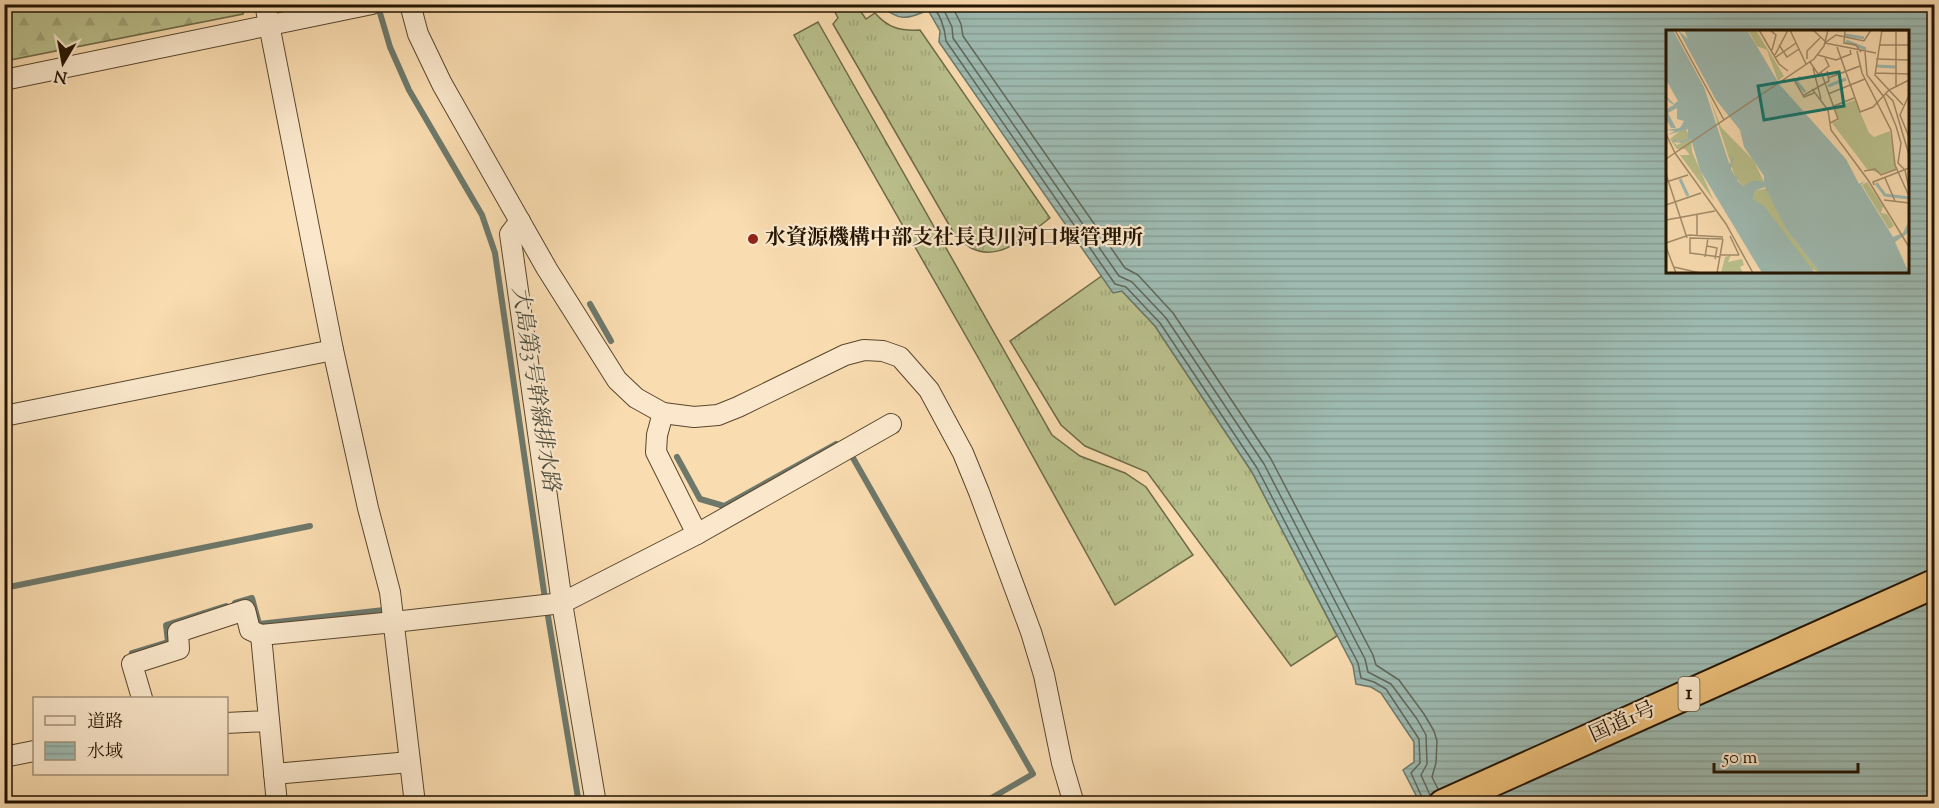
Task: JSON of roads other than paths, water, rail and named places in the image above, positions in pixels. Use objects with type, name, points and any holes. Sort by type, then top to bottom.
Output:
[{"type":"highway","name":"国道1号","points":[[1443,804],[1935,584]]},
{"type":"street","points":[[265,4],[333,351],[368,508],[390,592],[415,804]]},
{"type":"street","points":[[410,4],[418,34],[442,84],[547,269],[618,380],[636,398],[663,413],[694,417],[718,415],[845,355],[864,350],[883,351],[900,357],[929,390],[963,453],[1031,632],[1044,675],[1062,763],[1074,804]]},
{"type":"street","points":[[4,80],[367,5]]},
{"type":"street","points":[[520,221],[510,234],[552,604],[596,804]]},
{"type":"street","points":[[4,416],[333,351]]},
{"type":"street","points":[[663,413],[657,435],[656,452],[697,534]]},
{"type":"street","points":[[141,697],[132,664],[179,649],[178,632],[245,610],[250,630],[261,635],[552,604],[697,534],[891,423]]},
{"type":"street","points":[[261,635],[277,804]]},
{"type":"street","points":[[228,723],[269,721]]},
{"type":"street","points":[[4,757],[33,751]]},
{"type":"street","points":[[274,774],[410,762]]},
{"type":"water","points":[[880,5],[1934,5],[1934,803],[1420,803],[1403,770],[1414,762],[1414,742],[1381,693],[1371,687],[1356,684],[1353,666],[1252,472],[1155,326],[1122,291],[1113,293],[939,42],[940,31],[928,10],[908,17],[892,14]]},
{"type":"waterway","name":"大島第3号幹線排水路","points":[[380,13],[390,47],[409,90],[482,215],[495,253],[544,592],[579,804]]},
{"type":"waterway","points":[[590,304],[611,341]]},
{"type":"waterway","points":[[677,457],[700,499],[724,506],[836,444]]},
{"type":"waterway","points":[[853,458],[1033,774],[981,804]]},
{"type":"waterway","points":[[4,588],[310,526]]},
{"type":"waterway","points":[[235,603],[252,598],[259,624],[384,610]]},
{"type":"waterway","points":[[132,653],[168,642],[166,625],[226,606]]},
{"type":"place","name":"水資源機構中部支社長良川河口堰管理所","points":[[753,239]]}]
